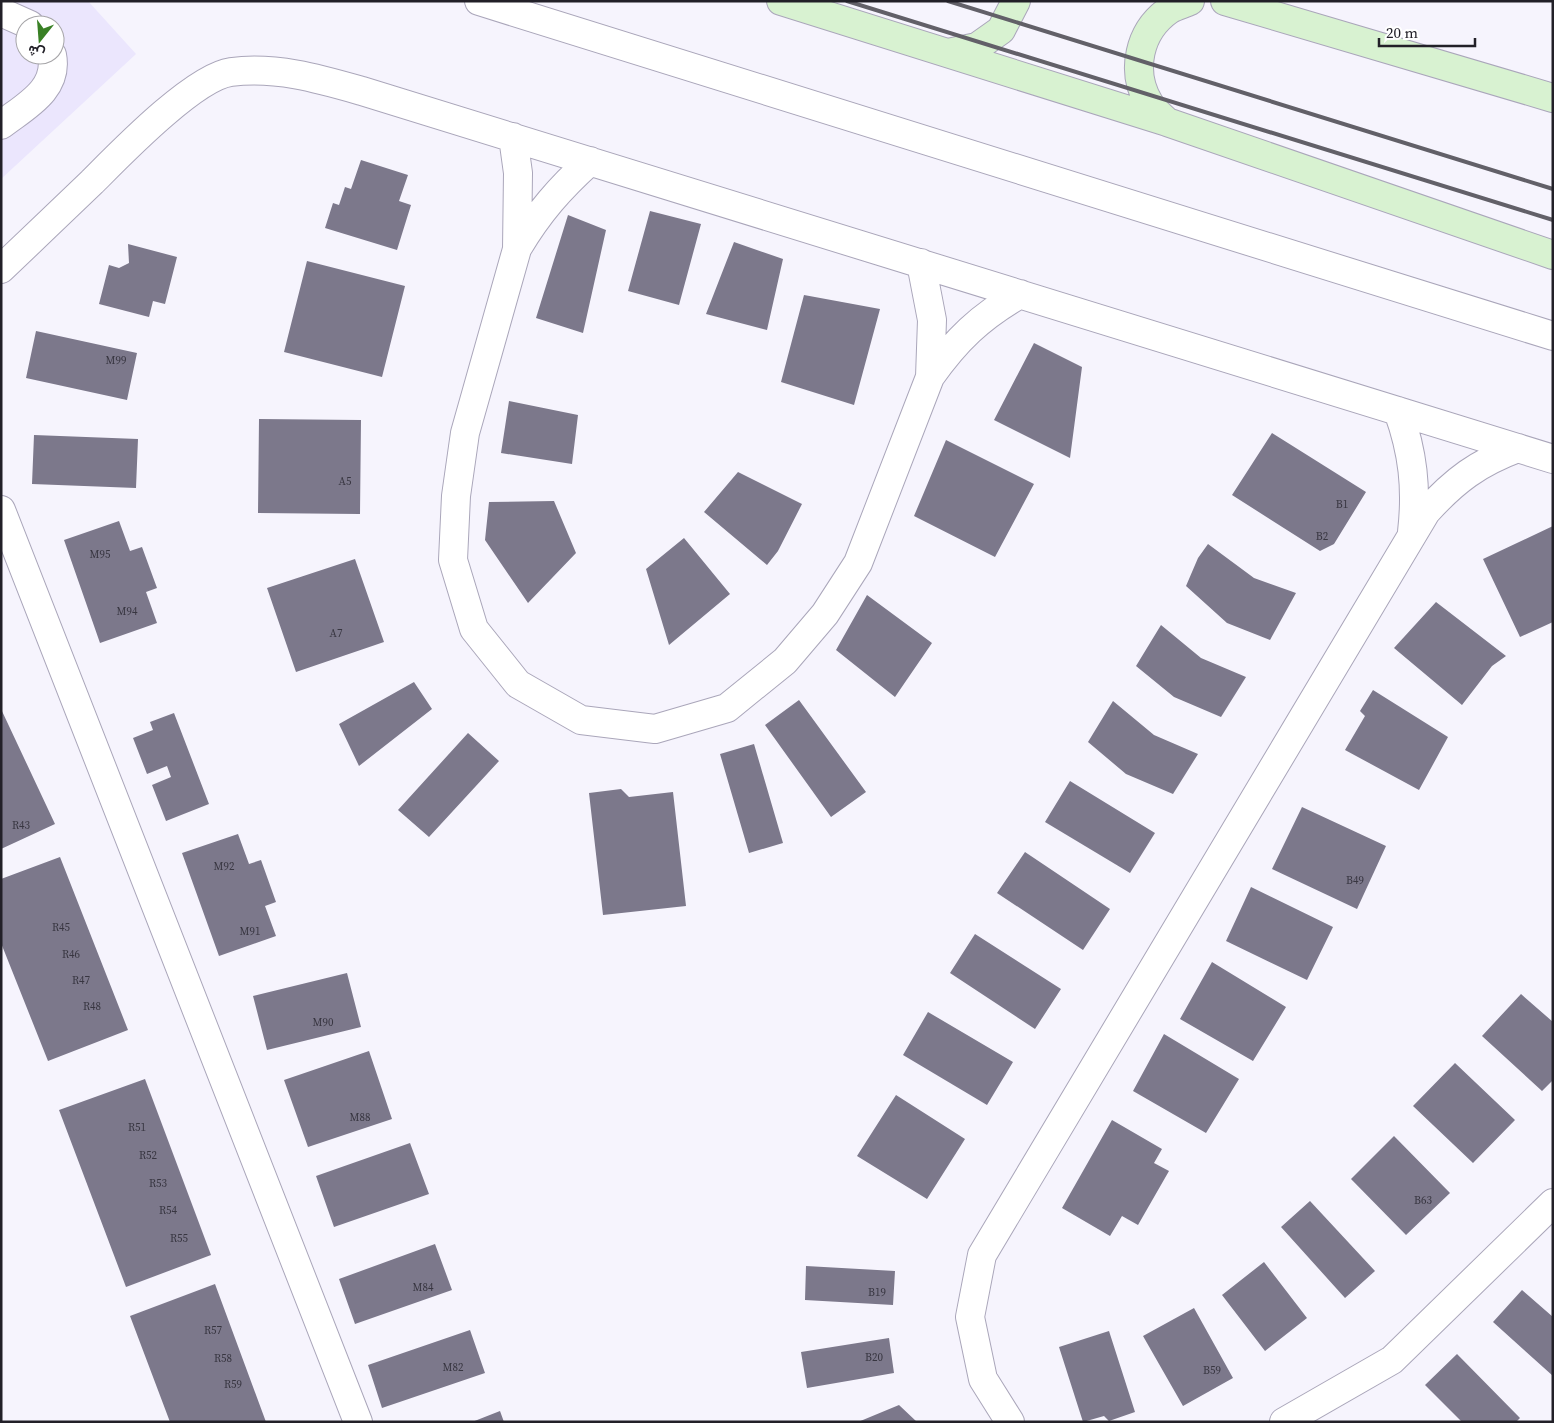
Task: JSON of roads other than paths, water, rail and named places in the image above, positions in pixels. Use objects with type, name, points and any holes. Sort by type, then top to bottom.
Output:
[{"type":"main road","points":[[781,1],[1167,122],[1553,255]]},
{"type":"main road","points":[[948,53],[977,47],[1001,30],[1016,1]]},
{"type":"main road","points":[[1167,122],[1149,103],[1139,78],[1140,52],[1150,28],[1170,9],[1190,1]]},
{"type":"main road","points":[[1225,1],[1553,98]]},
{"type":"street","points":[[479,1],[1553,336]]},
{"type":"street","points":[[1,12],[15,18]]},
{"type":"street","points":[[1,125],[43,93],[52,72],[52,65]]},
{"type":"street","points":[[1,269],[156,120],[201,86],[230,72],[271,71],[311,77],[513,137],[1553,459]]},
{"type":"street","points":[[513,137],[518,173],[517,249],[465,433],[456,496],[454,560],[474,628],[502,664],[518,684],[581,720],[656,728],[727,708],[785,661],[825,614],[858,562],[930,378],[948,352],[969,329],[993,310],[1020,294]]},
{"type":"street","points":[[517,249],[538,215],[562,186],[590,161]]},
{"type":"street","points":[[921,263],[932,320],[930,378]]},
{"type":"street","points":[[1398,411],[1407,435],[1415,485],[1411,536]]},
{"type":"street","points":[[1010,1422],[983,1380],[970,1317],[982,1255],[1426,512],[1445,491],[1467,472],[1492,458],[1518,448]]},
{"type":"street","points":[[1,510],[358,1422]]},
{"type":"street","points":[[1284,1422],[1392,1360],[1553,1203]]},
{"type":"railway","points":[[847,1],[1553,220]]},
{"type":"railway","points":[[948,1],[1553,189]]}]
